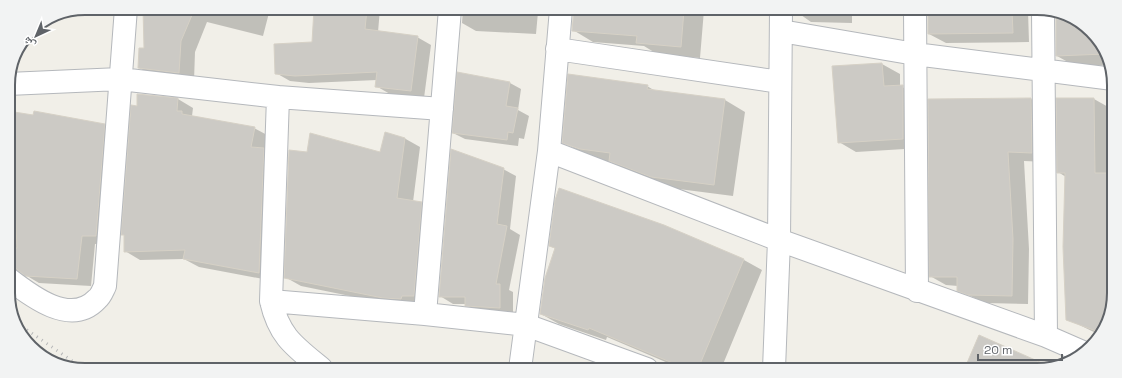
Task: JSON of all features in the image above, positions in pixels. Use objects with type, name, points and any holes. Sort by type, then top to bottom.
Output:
[{"type":"street","points":[[15,283],[41,302],[66,309],[76,310],[88,306],[97,299],[105,286],[125,15]]},
{"type":"street","points":[[425,314],[450,15]]},
{"type":"street","points":[[521,363],[549,151],[560,15]]},
{"type":"street","points":[[915,15],[917,291]]},
{"type":"street","points":[[1043,16],[1046,336]]},
{"type":"street","points":[[774,363],[779,240],[781,20],[915,54],[1107,78]]},
{"type":"street","points":[[557,50],[780,82]]},
{"type":"street","points":[[15,84],[120,78],[278,97],[442,109]]},
{"type":"street","points":[[278,97],[271,301],[276,320],[285,336],[315,363]]},
{"type":"street","points":[[549,151],[779,240],[917,291],[1046,336],[1079,350]]},
{"type":"street","points":[[271,301],[425,314],[526,326],[630,363]]},
{"type":"building","points":[[143,15],[192,15],[181,41],[179,73],[138,68],[139,48],[144,48]]},
{"type":"building","points":[[314,15],[366,15],[365,29],[418,36],[411,91],[375,87],[377,72],[295,76],[275,74],[274,44],[312,42]]},
{"type":"building","points":[[573,15],[684,15],[681,47],[636,43],[637,36],[572,31]]},
{"type":"building","points":[[928,15],[1012,15],[1013,33],[928,34]]},
{"type":"building","points":[[1056,17],[1064,20],[1083,32],[1090,39],[1100,54],[1056,56]]},
{"type":"building","points":[[882,63],[884,86],[903,85],[903,139],[838,143],[832,66]]},
{"type":"building","points":[[457,72],[510,82],[506,106],[518,108],[513,133],[508,132],[507,140],[452,133]]},
{"type":"building","points":[[568,74],[648,85],[647,89],[725,99],[714,185],[651,177],[609,161],[610,153],[580,149],[562,143]]},
{"type":"building","points":[[137,94],[178,98],[177,111],[182,111],[182,114],[255,127],[251,147],[264,148],[259,273],[183,259],[185,250],[124,252],[124,235],[121,235],[131,105],[137,106]]},
{"type":"building","points":[[1031,98],[1032,153],[1008,152],[1013,239],[1012,296],[968,295],[957,291],[957,277],[929,277],[928,99]]},
{"type":"building","points":[[1056,98],[1094,98],[1095,173],[1107,173],[1107,293],[1105,311],[1096,331],[1066,320],[1063,247],[1065,173],[1057,173]]},
{"type":"building","points":[[34,111],[105,124],[96,236],[82,236],[77,279],[25,276],[15,268],[15,248],[17,248],[15,203],[15,112],[33,115]]},
{"type":"building","points":[[385,132],[405,138],[397,198],[422,202],[414,296],[402,296],[401,299],[383,298],[284,278],[289,150],[307,152],[310,133],[380,152]]},
{"type":"building","points":[[451,149],[504,168],[497,224],[507,226],[496,284],[500,284],[500,308],[465,306],[465,297],[439,297]]},
{"type":"building","points":[[559,188],[664,225],[744,259],[701,363],[673,363],[589,328],[588,330],[540,314],[545,278],[555,248],[549,246],[555,200]]},
{"type":"building","points":[[979,335],[1042,363],[967,363]]},
{"type":"railway","points":[[25,328],[73,362]]}]
